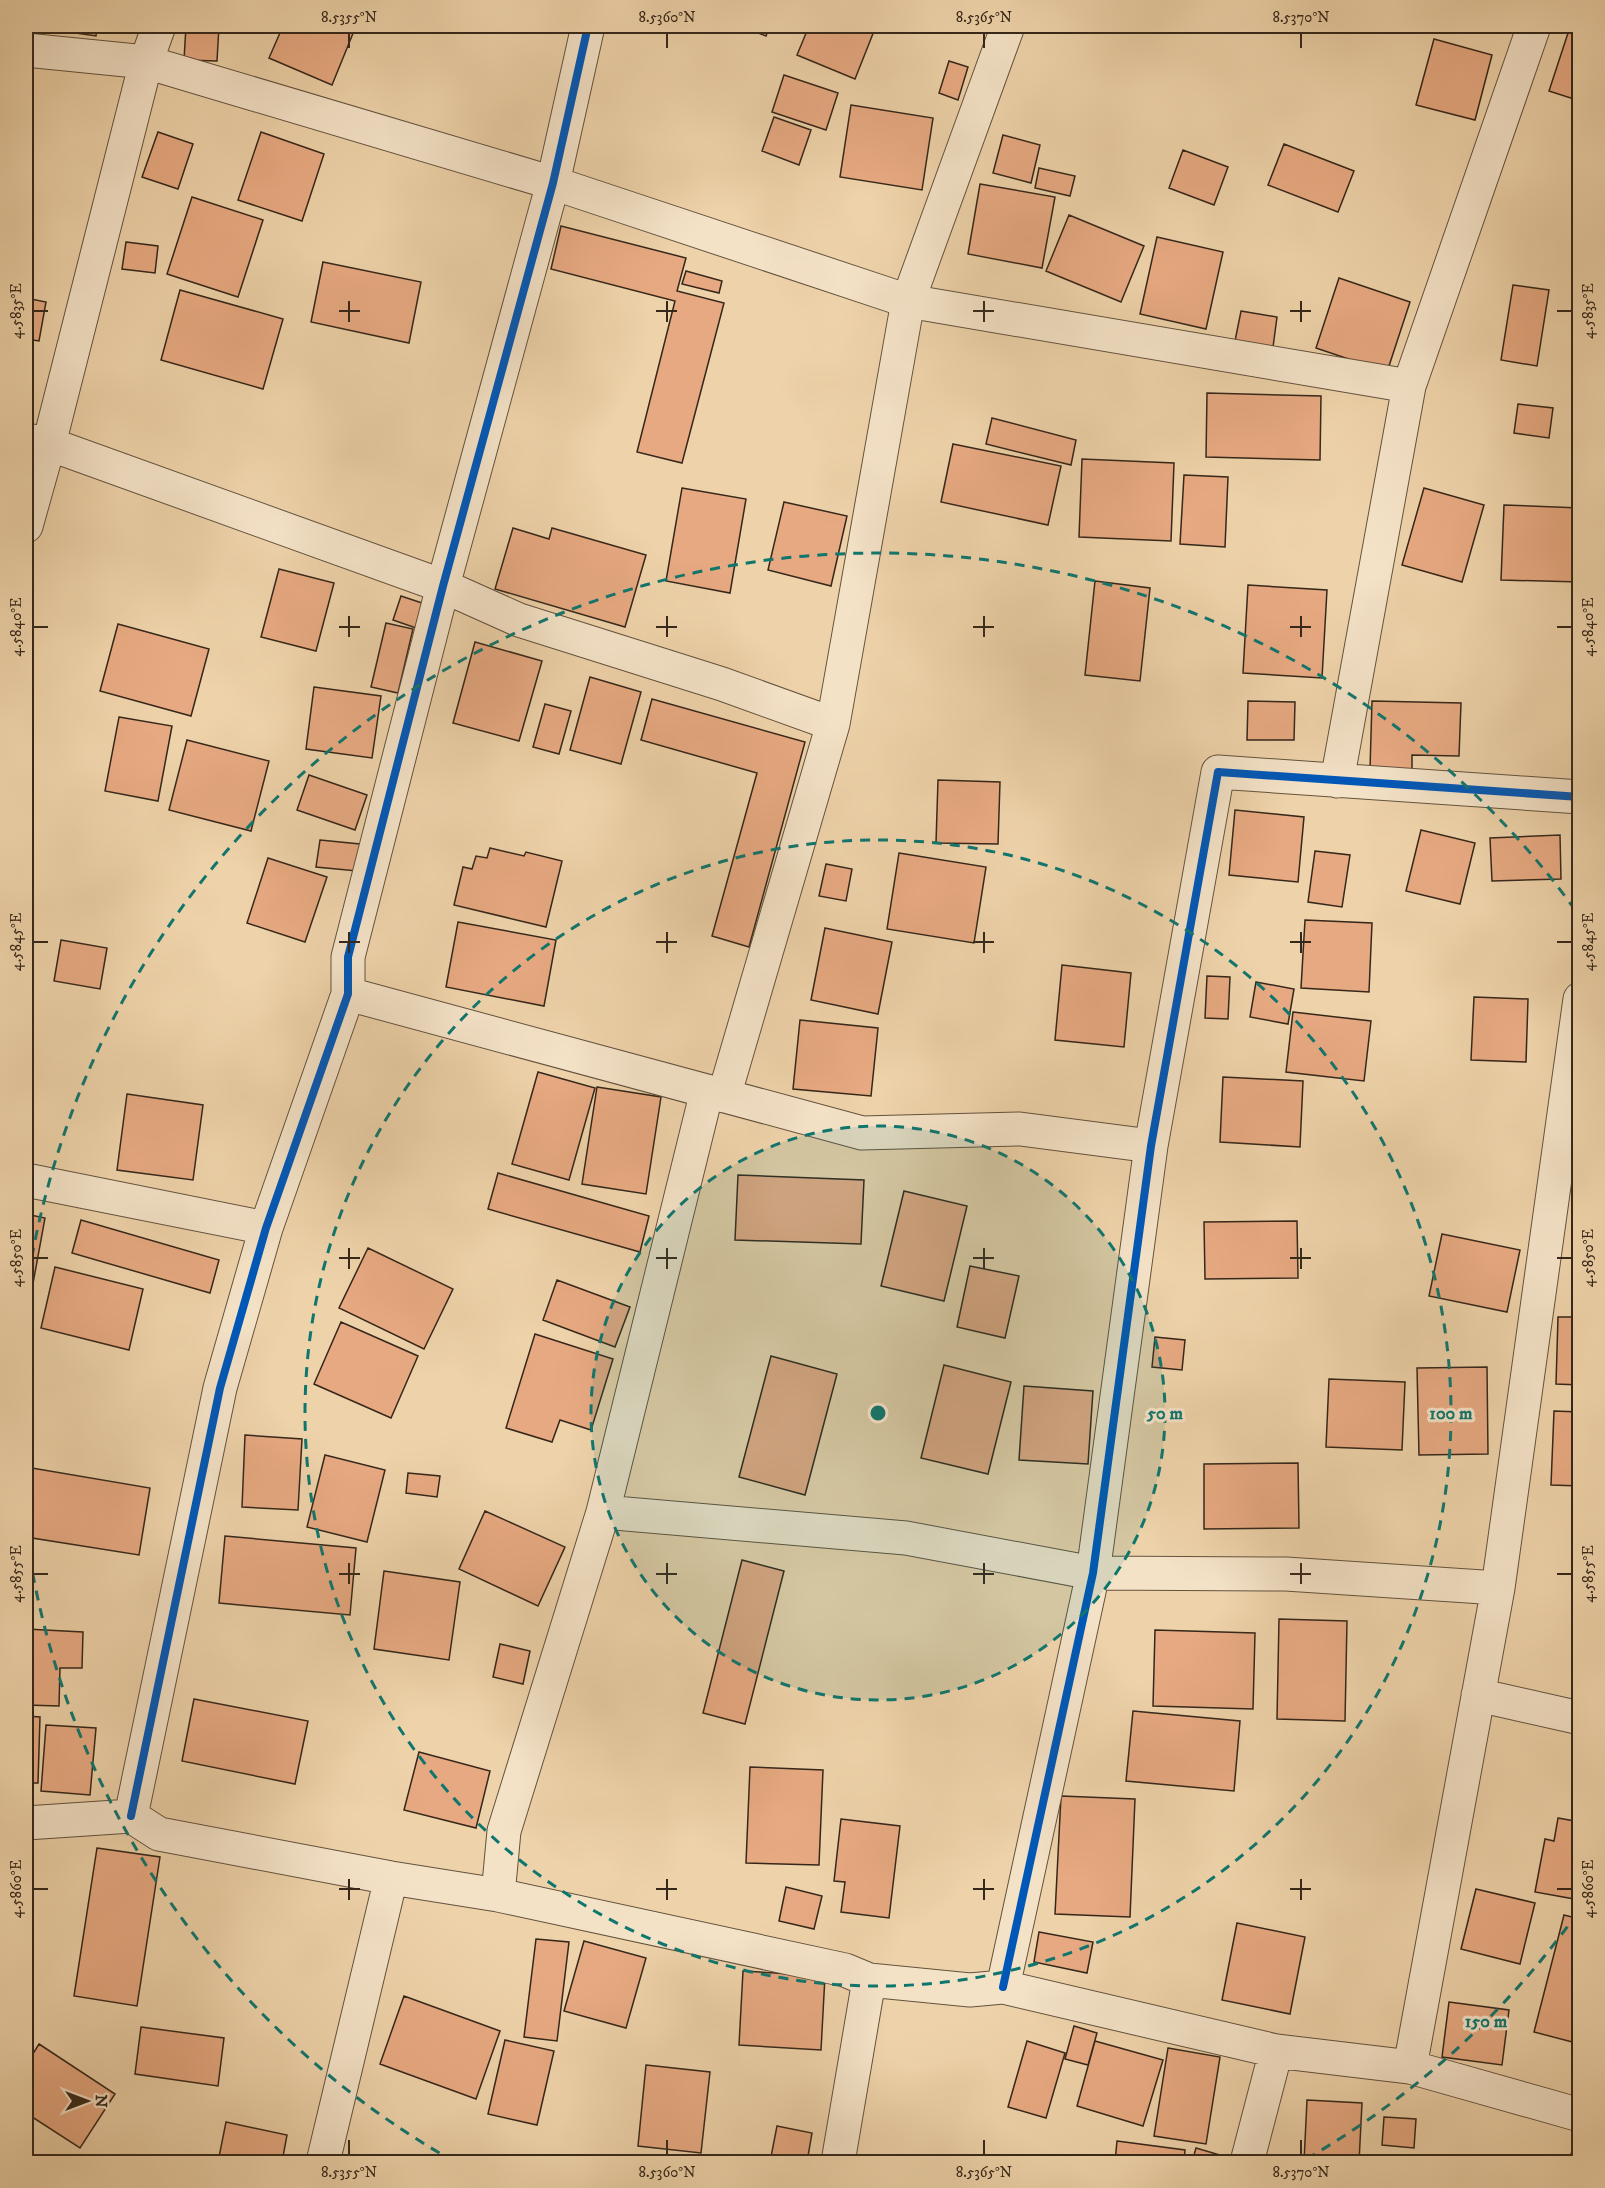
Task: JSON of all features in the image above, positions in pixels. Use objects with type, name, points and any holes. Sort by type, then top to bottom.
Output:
[{"type":"street","points":[[26,526],[38,442],[146,62],[159,26]]},
{"type":"street","points":[[131,1816],[220,1388],[266,1228],[348,994],[348,957],[443,586],[553,183],[588,26]]},
{"type":"street","points":[[498,1895],[504,1831],[603,1512],[716,1094],[833,724],[908,301],[1008,26]]},
{"type":"street","points":[[1337,781],[1409,386],[1534,26]]},
{"type":"street","points":[[26,50],[146,62],[553,183],[908,301],[1409,386]]},
{"type":"street","points":[[38,442],[443,586],[519,620],[722,684],[833,724]]},
{"type":"street","points":[[1003,1987],[1093,1573],[1151,1146],[1218,772],[1580,797]]},
{"type":"street","points":[[348,994],[862,1133],[1020,1129],[1151,1146]]},
{"type":"street","points":[[1410,2067],[1498,1588],[1580,999]]},
{"type":"street","points":[[26,1180],[266,1228]]},
{"type":"street","points":[[603,1512],[906,1538],[1093,1573],[1286,1574],[1498,1588]]},
{"type":"street","points":[[1478,1695],[1580,1718]]},
{"type":"street","points":[[26,1823],[131,1816],[159,1834],[391,1878],[498,1895],[845,1970],[869,1980],[970,1990],[1003,1987],[1276,2051],[1410,2067],[1580,2115]]},
{"type":"street","points":[[323,2163],[391,1878]]},
{"type":"street","points":[[838,2163],[869,1980]]},
{"type":"street","points":[[1247,2163],[1276,2051]]},
{"type":"building","points":[[26,26],[97,26],[96,36]]},
{"type":"building","points":[[186,26],[219,26],[217,61],[184,60]]},
{"type":"building","points":[[283,26],[356,26],[332,85],[269,58]]},
{"type":"building","points":[[740,26],[770,26],[766,36]]},
{"type":"building","points":[[809,26],[876,26],[855,79],[797,55]]},
{"type":"building","points":[[1570,27],[1580,30],[1580,101],[1549,91]]},
{"type":"building","points":[[1434,39],[1492,55],[1475,120],[1416,105]]},
{"type":"building","points":[[949,61],[968,67],[958,100],[939,93]]},
{"type":"building","points":[[784,75],[838,93],[826,130],[772,112]]},
{"type":"building","points":[[851,105],[933,118],[922,190],[840,177]]},
{"type":"building","points":[[774,117],[811,130],[799,165],[762,151]]},
{"type":"building","points":[[158,132],[193,144],[178,189],[142,177]]},
{"type":"building","points":[[261,132],[324,154],[302,221],[238,200]]},
{"type":"building","points":[[1003,135],[1040,145],[1031,183],[993,173]]},
{"type":"building","points":[[1284,144],[1354,171],[1338,212],[1268,185]]},
{"type":"building","points":[[1183,150],[1228,167],[1214,205],[1169,188]]},
{"type":"building","points":[[1039,168],[1075,176],[1070,196],[1035,188]]},
{"type":"building","points":[[980,184],[1055,197],[1042,268],[968,254]]},
{"type":"building","points":[[192,197],[263,220],[238,297],[167,274]]},
{"type":"building","points":[[1069,215],[1144,246],[1121,302],[1046,271]]},
{"type":"building","points":[[561,226],[686,258],[677,291],[724,303],[682,463],[637,452],[675,301],[551,269]]},
{"type":"building","points":[[1157,237],[1223,252],[1206,329],[1140,314]]},
{"type":"building","points":[[126,242],[158,246],[155,273],[122,269]]},
{"type":"building","points":[[1580,244],[1580,270],[1572,268]]},
{"type":"building","points":[[323,262],[421,282],[409,343],[311,322]]},
{"type":"building","points":[[686,271],[722,281],[719,293],[682,284]]},
{"type":"building","points":[[1339,278],[1410,302],[1387,372],[1316,348]]},
{"type":"building","points":[[1513,285],[1549,290],[1537,366],[1501,360]]},
{"type":"building","points":[[180,290],[283,319],[263,389],[161,360]]},
{"type":"building","points":[[26,298],[46,302],[39,341],[26,339]]},
{"type":"building","points":[[1241,311],[1277,317],[1273,347],[1235,341]]},
{"type":"building","points":[[1207,393],[1321,396],[1320,460],[1206,457]]},
{"type":"building","points":[[1518,404],[1553,408],[1549,438],[1514,433]]},
{"type":"building","points":[[992,418],[1076,440],[1071,465],[986,444]]},
{"type":"building","points":[[953,444],[1061,466],[1048,525],[941,502]]},
{"type":"building","points":[[1082,459],[1174,463],[1171,541],[1079,537]]},
{"type":"building","points":[[1184,475],[1228,477],[1225,547],[1180,544]]},
{"type":"building","points":[[682,488],[746,499],[730,593],[666,581]]},
{"type":"building","points":[[1424,488],[1484,505],[1462,582],[1402,565]]},
{"type":"building","points":[[784,502],[847,516],[831,586],[768,570]]},
{"type":"building","points":[[1504,505],[1580,508],[1580,582],[1501,580]]},
{"type":"building","points":[[513,528],[549,539],[552,528],[646,555],[625,627],[495,589]]},
{"type":"building","points":[[279,569],[334,583],[316,651],[261,637]]},
{"type":"building","points":[[1095,581],[1150,588],[1140,681],[1085,675]]},
{"type":"building","points":[[1248,585],[1327,590],[1322,678],[1243,673]]},
{"type":"building","points":[[401,596],[428,605],[419,629],[393,620]]},
{"type":"building","points":[[386,623],[413,629],[398,693],[371,687]]},
{"type":"building","points":[[118,624],[209,649],[191,716],[100,691]]},
{"type":"building","points":[[475,642],[542,661],[519,741],[453,723]]},
{"type":"building","points":[[590,677],[641,692],[621,764],[570,750]]},
{"type":"building","points":[[314,687],[381,696],[372,758],[306,749]]},
{"type":"building","points":[[652,699],[805,742],[749,947],[712,936],[757,773],[641,740]]},
{"type":"building","points":[[1248,701],[1295,702],[1294,740],[1247,740]]},
{"type":"building","points":[[1372,701],[1461,703],[1459,756],[1412,755],[1412,771],[1370,769]]},
{"type":"building","points":[[545,704],[571,711],[559,754],[533,747]]},
{"type":"building","points":[[119,717],[172,726],[158,801],[105,791]]},
{"type":"building","points":[[187,740],[269,761],[251,831],[169,810]]},
{"type":"building","points":[[309,775],[367,795],[355,830],[297,810]]},
{"type":"building","points":[[938,780],[1000,782],[998,844],[936,843]]},
{"type":"building","points":[[1235,810],[1304,817],[1298,882],[1229,875]]},
{"type":"building","points":[[1421,830],[1475,843],[1460,904],[1406,891]]},
{"type":"building","points":[[1560,835],[1561,879],[1492,881],[1490,838]]},
{"type":"building","points":[[320,840],[360,844],[357,871],[316,867]]},
{"type":"building","points":[[490,848],[524,856],[526,852],[562,861],[546,927],[454,905],[463,867],[472,869],[476,856],[487,858]]},
{"type":"building","points":[[1315,851],[1350,855],[1342,907],[1308,902]]},
{"type":"building","points":[[899,853],[986,867],[974,943],[887,929]]},
{"type":"building","points":[[268,858],[327,877],[305,942],[247,923]]},
{"type":"building","points":[[826,864],[852,869],[846,901],[819,896]]},
{"type":"building","points":[[1305,920],[1372,923],[1369,992],[1301,988]]},
{"type":"building","points":[[458,922],[556,940],[544,1006],[446,987]]},
{"type":"building","points":[[825,928],[892,942],[878,1014],[811,1000]]},
{"type":"building","points":[[61,940],[107,948],[100,989],[54,981]]},
{"type":"building","points":[[1062,965],[1131,973],[1124,1047],[1055,1040]]},
{"type":"building","points":[[1207,976],[1230,977],[1228,1019],[1205,1018]]},
{"type":"building","points":[[1256,982],[1294,989],[1288,1024],[1250,1017]]},
{"type":"building","points":[[1474,997],[1528,999],[1526,1062],[1471,1060]]},
{"type":"building","points":[[1293,1012],[1371,1021],[1364,1081],[1286,1072]]},
{"type":"building","points":[[800,1020],[878,1028],[871,1096],[793,1089]]},
{"type":"building","points":[[538,1072],[595,1088],[569,1180],[512,1164]]},
{"type":"building","points":[[1223,1077],[1303,1081],[1300,1147],[1220,1142]]},
{"type":"building","points":[[597,1087],[661,1097],[646,1194],[582,1184]]},
{"type":"building","points":[[127,1094],[203,1105],[193,1180],[117,1170]]},
{"type":"building","points":[[498,1173],[649,1216],[640,1252],[488,1209]]},
{"type":"building","points":[[738,1175],[864,1180],[861,1244],[735,1240]]},
{"type":"building","points":[[904,1191],[967,1206],[944,1301],[881,1286]]},
{"type":"building","points":[[26,1214],[45,1218],[32,1289],[26,1288]]},
{"type":"building","points":[[81,1220],[219,1260],[210,1293],[72,1253]]},
{"type":"building","points":[[1297,1221],[1298,1278],[1205,1279],[1204,1222]]},
{"type":"building","points":[[1442,1234],[1520,1250],[1507,1312],[1429,1296]]},
{"type":"building","points":[[368,1248],[453,1289],[424,1349],[339,1308]]},
{"type":"building","points":[[970,1266],[1019,1276],[1005,1338],[957,1327]]},
{"type":"building","points":[[55,1267],[143,1289],[129,1350],[41,1328]]},
{"type":"building","points":[[557,1280],[630,1307],[615,1347],[543,1320]]},
{"type":"building","points":[[1558,1317],[1580,1317],[1580,1385],[1556,1384]]},
{"type":"building","points":[[341,1322],[418,1356],[391,1418],[314,1384]]},
{"type":"building","points":[[535,1334],[613,1359],[591,1430],[560,1420],[552,1442],[506,1428]]},
{"type":"building","points":[[1155,1337],[1185,1340],[1182,1370],[1152,1367]]},
{"type":"building","points":[[771,1356],[837,1374],[805,1495],[739,1477]]},
{"type":"building","points":[[944,1365],[1011,1382],[988,1474],[921,1458]]},
{"type":"building","points":[[1487,1367],[1488,1454],[1419,1455],[1417,1368]]},
{"type":"building","points":[[1329,1379],[1405,1382],[1402,1450],[1326,1447]]},
{"type":"building","points":[[1024,1386],[1093,1391],[1088,1464],[1019,1460]]},
{"type":"building","points":[[1554,1411],[1580,1412],[1580,1486],[1551,1485]]},
{"type":"building","points":[[245,1435],[302,1439],[298,1510],[242,1507]]},
{"type":"building","points":[[325,1455],[385,1470],[367,1542],[307,1527]]},
{"type":"building","points":[[1298,1463],[1299,1528],[1204,1529],[1204,1464]]},
{"type":"building","points":[[26,1467],[150,1488],[139,1555],[26,1537]]},
{"type":"building","points":[[408,1473],[440,1476],[437,1497],[406,1493]]},
{"type":"building","points":[[485,1511],[565,1547],[538,1606],[459,1569]]},
{"type":"building","points":[[225,1536],[356,1548],[350,1615],[219,1603]]},
{"type":"building","points":[[742,1560],[784,1571],[745,1724],[703,1713]]},
{"type":"building","points":[[384,1571],[460,1582],[449,1660],[374,1649]]},
{"type":"building","points":[[1279,1619],[1347,1621],[1345,1721],[1277,1719]]},
{"type":"building","points":[[26,1629],[83,1632],[82,1668],[60,1668],[59,1706],[26,1705]]},
{"type":"building","points":[[1155,1630],[1255,1633],[1253,1709],[1153,1706]]},
{"type":"building","points":[[500,1644],[530,1651],[523,1684],[493,1677]]},
{"type":"building","points":[[194,1699],[308,1721],[295,1784],[182,1761]]},
{"type":"building","points":[[1133,1711],[1240,1721],[1234,1791],[1126,1781]]},
{"type":"building","points":[[26,1716],[40,1717],[38,1783],[26,1783]]},
{"type":"building","points":[[46,1725],[96,1728],[90,1795],[41,1791]]},
{"type":"building","points":[[419,1752],[490,1771],[476,1828],[404,1810]]},
{"type":"building","points":[[750,1767],[823,1770],[819,1865],[746,1863]]},
{"type":"building","points":[[1061,1796],[1135,1799],[1130,1917],[1055,1914]]},
{"type":"building","points":[[1558,1818],[1580,1822],[1580,1900],[1535,1892],[1545,1839],[1554,1841]]},
{"type":"building","points":[[841,1819],[900,1826],[889,1918],[841,1912],[845,1882],[834,1881]]},
{"type":"building","points":[[97,1848],[160,1857],[137,2006],[74,1996]]},
{"type":"building","points":[[786,1887],[822,1896],[814,1929],[779,1921]]},
{"type":"building","points":[[1476,1889],[1535,1903],[1520,1964],[1461,1949]]},
{"type":"building","points":[[1564,1915],[1580,1919],[1580,2044],[1534,2032]]},
{"type":"building","points":[[1237,1923],[1305,1937],[1290,2014],[1222,2000]]},
{"type":"building","points":[[1039,1932],[1093,1942],[1087,1973],[1034,1962]]},
{"type":"building","points":[[536,1939],[569,1942],[557,2041],[524,2037]]},
{"type":"building","points":[[584,1941],[646,1958],[626,2028],[564,2011]]},
{"type":"building","points":[[743,1971],[825,1976],[821,2050],[739,2045]]},
{"type":"building","points":[[404,1996],[500,2031],[476,2099],[380,2064]]},
{"type":"building","points":[[1449,2002],[1509,2010],[1502,2065],[1442,2057]]},
{"type":"building","points":[[1074,2026],[1097,2033],[1088,2065],[1065,2059]]},
{"type":"building","points":[[141,2027],[224,2038],[218,2086],[135,2074]]},
{"type":"building","points":[[505,2040],[554,2051],[537,2125],[488,2114]]},
{"type":"building","points":[[1027,2041],[1065,2053],[1046,2118],[1008,2107]]},
{"type":"building","points":[[1095,2041],[1163,2060],[1143,2126],[1077,2106]]},
{"type":"building","points":[[39,2044],[115,2094],[80,2148],[26,2113],[26,2065]]},
{"type":"building","points":[[1168,2048],[1220,2057],[1206,2144],[1154,2136]]},
{"type":"building","points":[[646,2065],[710,2072],[701,2153],[638,2146]]},
{"type":"building","points":[[1307,2100],[1362,2103],[1359,2162],[1304,2162]]},
{"type":"building","points":[[1384,2117],[1416,2119],[1414,2148],[1382,2145]]},
{"type":"building","points":[[226,2122],[287,2135],[282,2162],[218,2162]]},
{"type":"building","points":[[777,2126],[812,2133],[807,2162],[770,2162]]},
{"type":"building","points":[[1117,2141],[1185,2150],[1184,2162],[1115,2162]]},
{"type":"building","points":[[1576,2141],[1580,2142],[1580,2162],[1568,2162]]},
{"type":"building","points":[[1196,2148],[1230,2158],[1229,2162],[1192,2162]]},
{"type":"cycle path","points":[[131,1816],[220,1388],[266,1228],[348,994],[348,957],[443,586],[553,183],[588,26]]},
{"type":"cycle path","points":[[1003,1987],[1093,1573],[1151,1146],[1218,772],[1580,797]]}]
